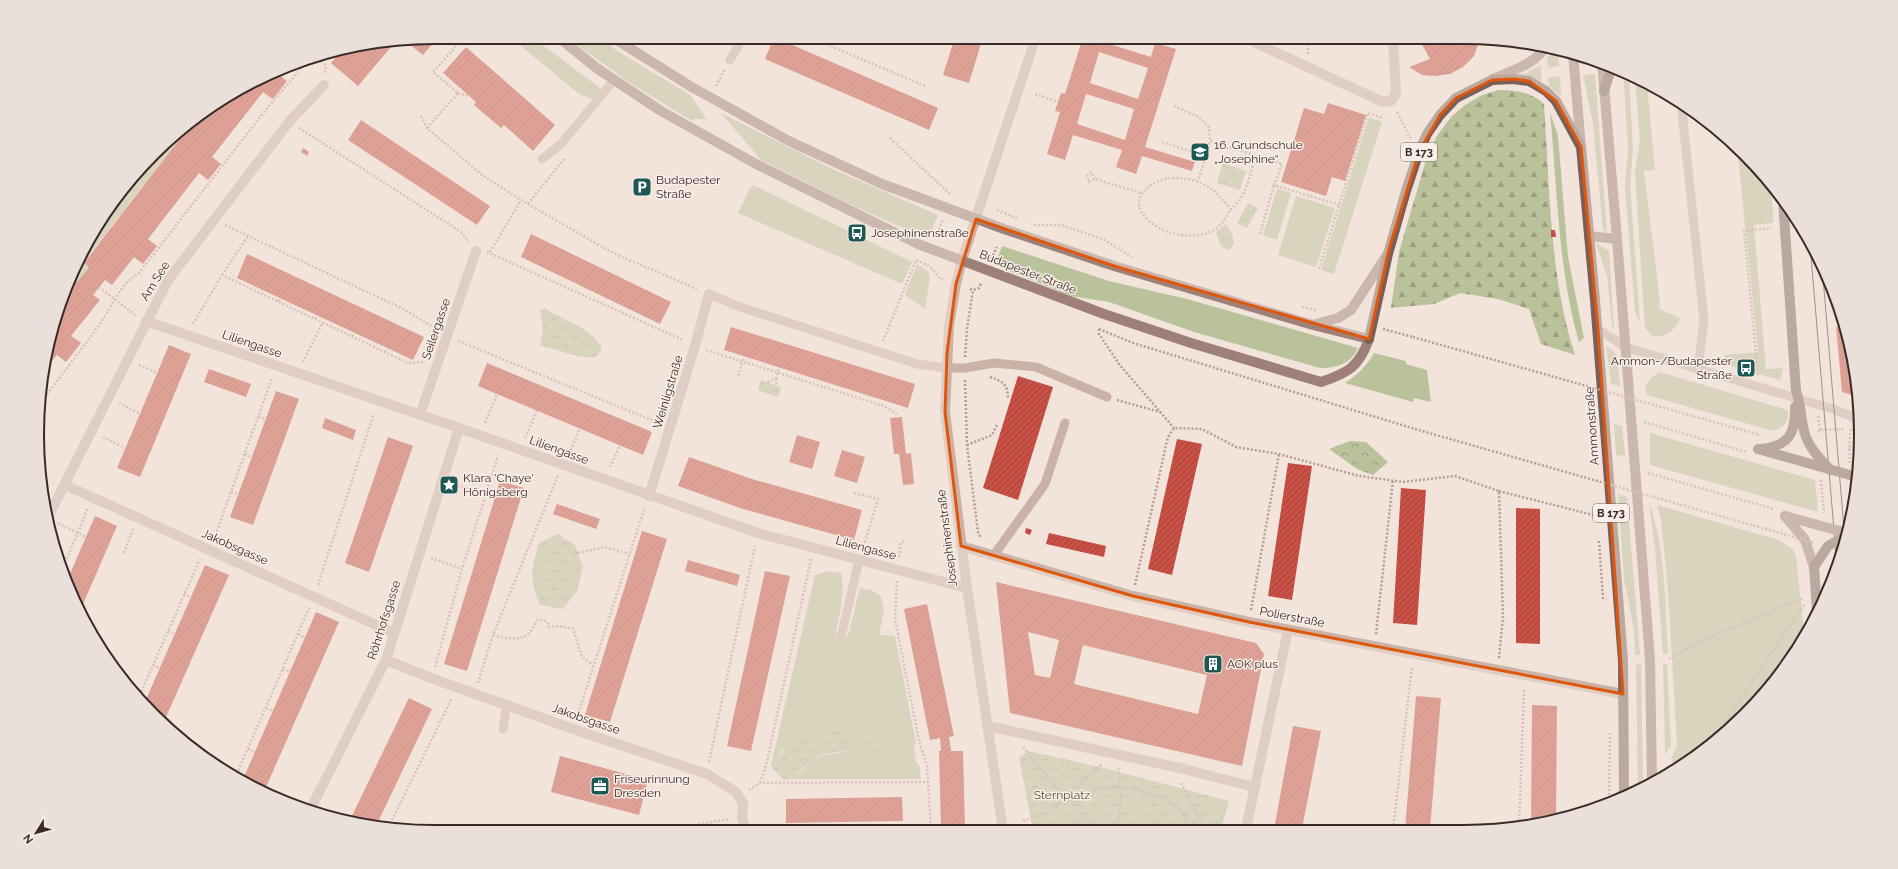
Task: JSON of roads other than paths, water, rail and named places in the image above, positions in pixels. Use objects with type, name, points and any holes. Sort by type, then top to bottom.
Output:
[{"type":"main road","name":"Budapester Straße","points":[[567,44],[614,80],[661,111],[750,161],[887,230],[931,249],[1104,314],[1191,343],[1321,382],[1352,368],[1363,355],[1369,339]]},
{"type":"main road","points":[[623,44],[690,86],[789,141],[882,184],[976,219],[1114,266],[1313,325],[1369,339]]},
{"type":"main road","points":[[1492,80],[1528,64],[1542,52]]},
{"type":"main road","name":"Ammonstraße","points":[[1574,60],[1598,329],[1620,626],[1623,694],[1624,790]]},
{"type":"main road","points":[[1603,70],[1650,660],[1652,777]]},
{"type":"main road","points":[[1604,91],[1610,73]]},
{"type":"main road","name":"B 173","points":[[1369,339],[1388,254],[1419,152],[1427,134],[1440,115],[1456,98],[1492,80],[1513,79],[1529,81],[1546,91],[1556,101],[1581,147]]},
{"type":"main road","points":[[1784,212],[1796,391],[1795,420],[1793,431],[1783,442],[1771,448],[1756,451],[1852,476]]},
{"type":"main road","points":[[1589,236],[1617,239]]},
{"type":"main road","points":[[1313,325],[1340,317],[1351,310],[1388,254]]},
{"type":"main road","points":[[1796,391],[1801,405],[1805,435],[1814,451],[1830,470]]},
{"type":"main road","points":[[1816,601],[1814,567],[1804,540],[1782,513],[1842,532]]},
{"type":"main road","points":[[1814,567],[1828,546],[1840,538]]},
{"type":"street","name":"Josephinenstraße","points":[[1002,825],[961,546],[946,412],[947,368],[949,326],[956,284],[962,260],[1034,44]]},
{"type":"street","points":[[1258,44],[1383,102],[1391,101],[1396,92],[1393,44]]},
{"type":"street","name":"Am See","points":[[52,510],[168,280],[289,122],[324,85]]},
{"type":"street","name":"Seilergasse","points":[[420,415],[476,251]]},
{"type":"street","name":"Weinligstraße","points":[[649,496],[695,346],[709,294]]},
{"type":"street","name":"Liliengasse","points":[[146,321],[459,428],[520,450],[562,468],[604,480],[758,533],[967,588]]},
{"type":"street","name":"Röhrhofsgasse","points":[[312,805],[386,660],[459,428]]},
{"type":"street","name":"Jakobsgasse","points":[[65,485],[394,633]]},
{"type":"street","name":"Polierstraße","points":[[961,546],[1133,596],[1288,630],[1623,694]]},
{"type":"street","points":[[1247,825],[1288,630]]},
{"type":"street","name":"Jakobsgasse","points":[[386,660],[573,729],[707,774],[736,792],[739,796],[743,803],[742,817],[744,825]]},
{"type":"street","points":[[988,726],[1254,786]]},
{"type":"lane","points":[[728,64],[739,44]]},
{"type":"lane","points":[[542,159],[561,144],[614,80]]},
{"type":"lane","points":[[1682,111],[1704,320],[1698,369]]},
{"type":"lane","points":[[709,294],[740,307],[917,364],[947,368],[965,368],[994,363],[1036,367],[1107,397]]},
{"type":"lane","points":[[1598,329],[1625,347],[1833,409],[1853,417]]},
{"type":"lane","points":[[994,555],[1045,484],[1065,423]]},
{"type":"lane","points":[[842,633],[859,560]]},
{"type":"lane","points":[[503,729],[507,704]]},
{"type":"tram line","points":[[1811,256],[1836,552]]},
{"type":"tram line","points":[[1824,284],[1844,523]]},
{"type":"place","name":"16. Grundschule „Josephine“","points":[[1200,152]]},
{"type":"place","name":"Budapester Straße","points":[[642,187]]},
{"type":"place","name":"Josephinenstraße","points":[[857,233]]},
{"type":"place","name":"Ammon-/Budapester Straße","points":[[1746,368]]},
{"type":"place","name":"Klara 'Chaye' Hönigsberg","points":[[449,485]]},
{"type":"place","name":"AOK plus","points":[[1213,664]]},
{"type":"place","name":"Friseurinnung Dresden","points":[[600,786]]},
{"type":"park label","name":"Sternplatz","points":[[1062,795]]}]
